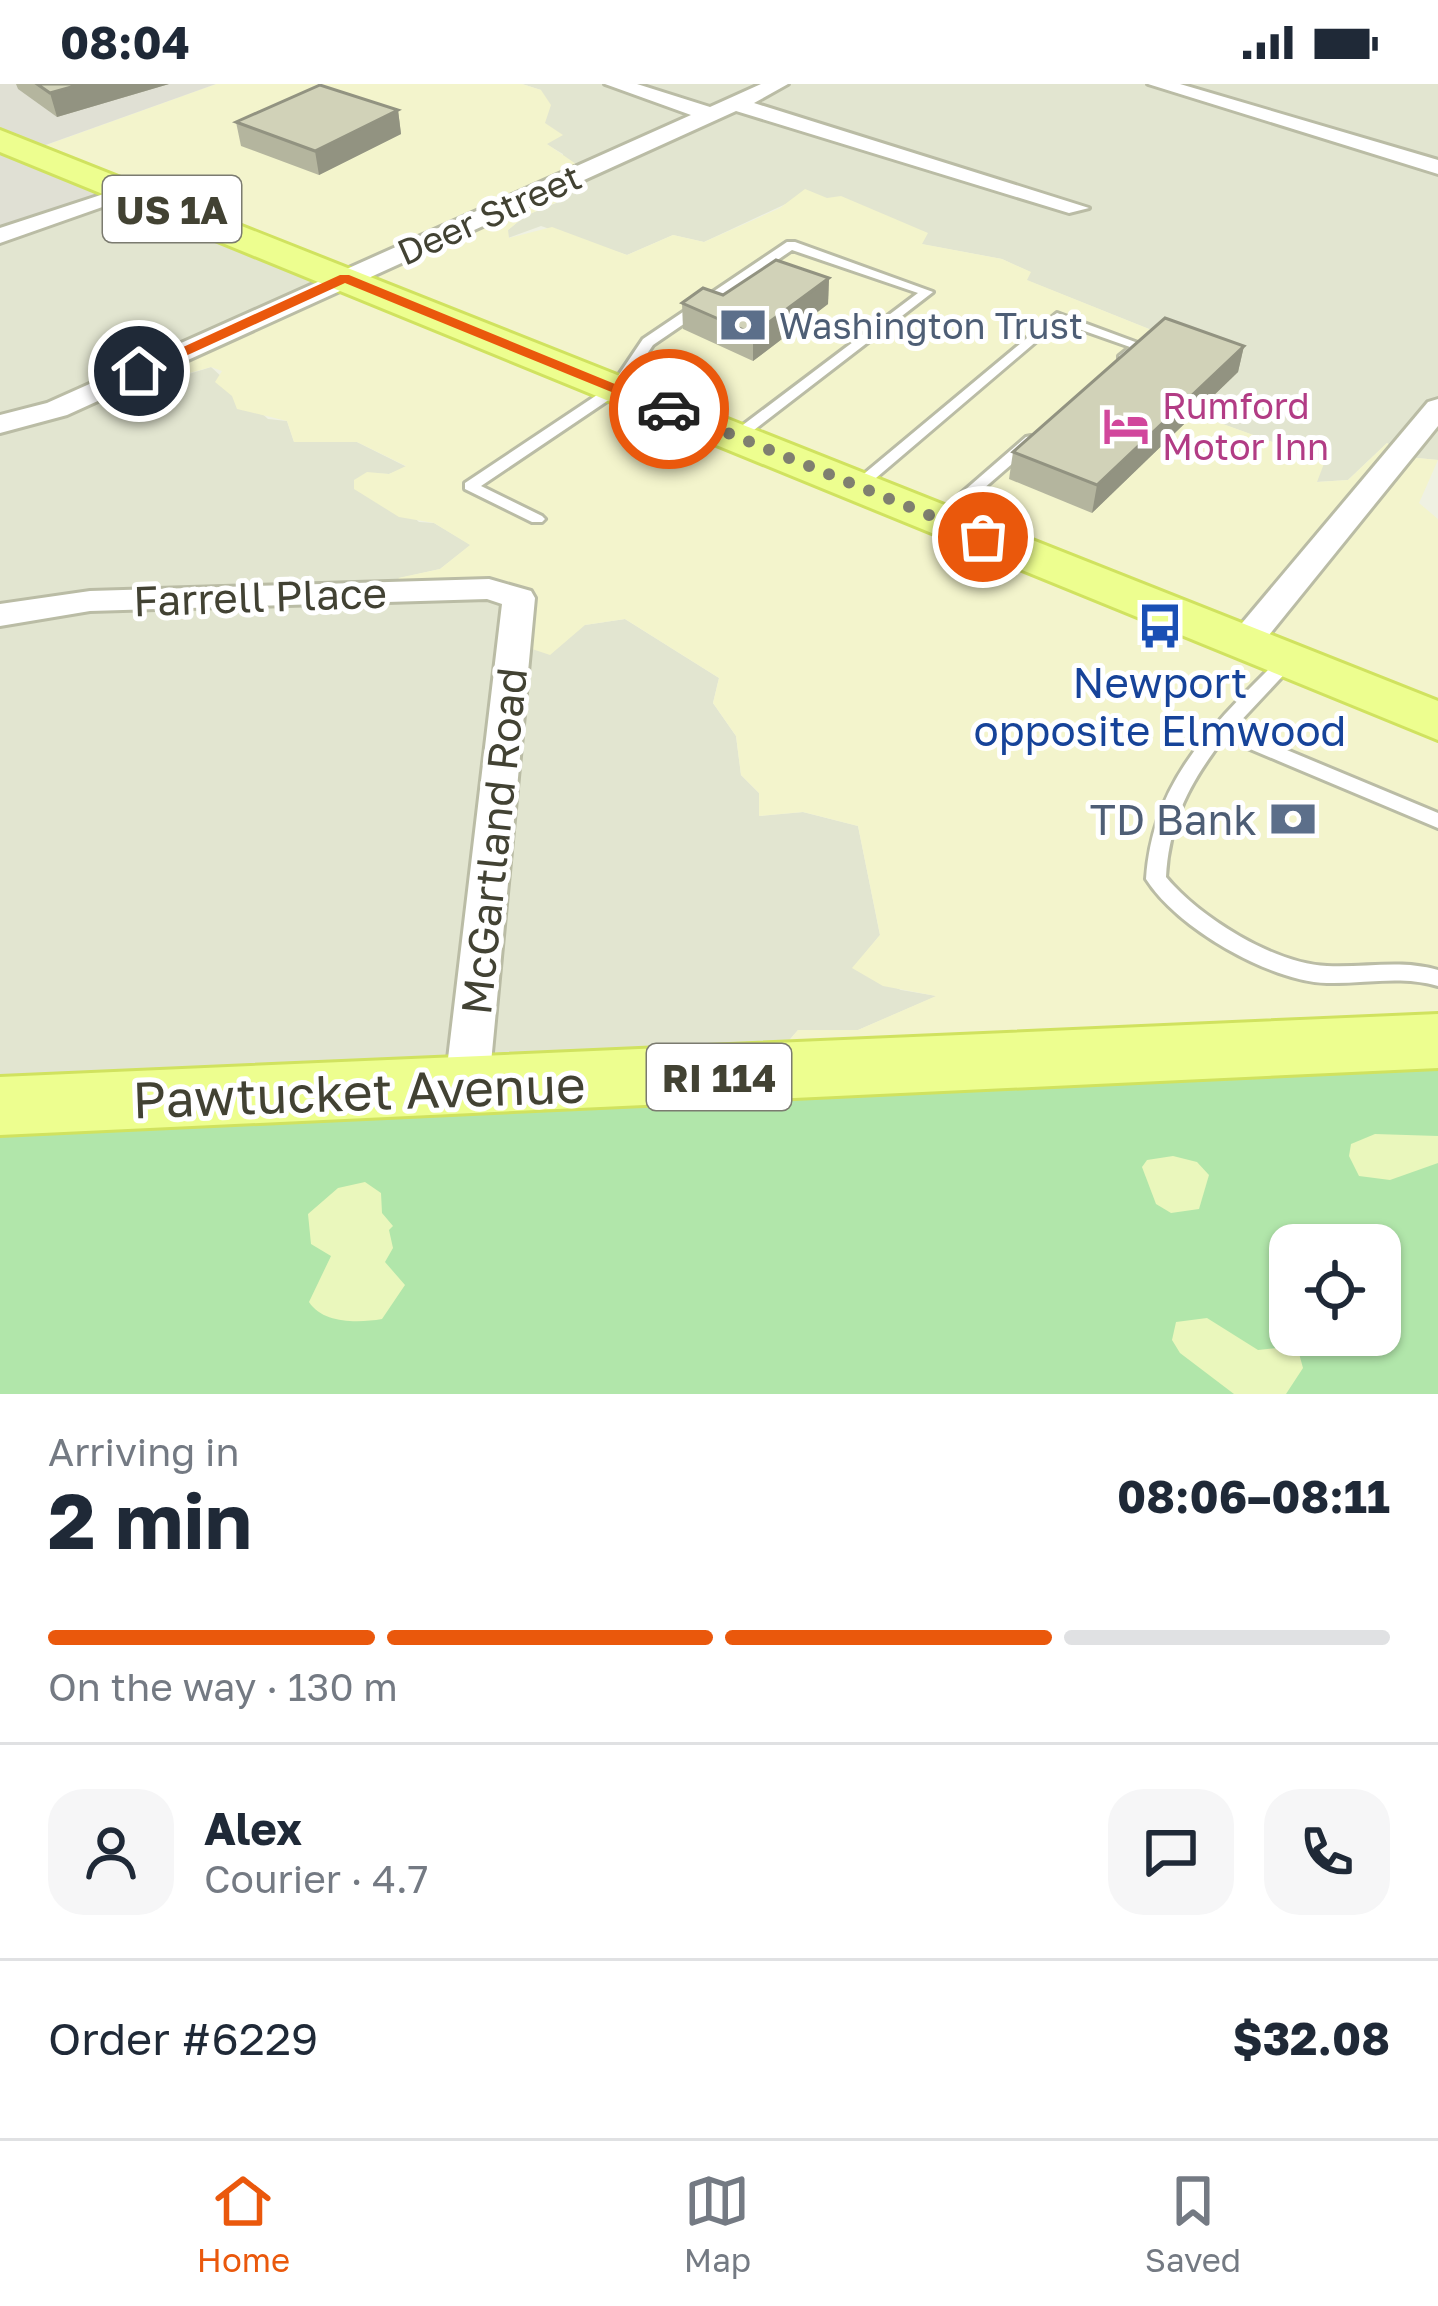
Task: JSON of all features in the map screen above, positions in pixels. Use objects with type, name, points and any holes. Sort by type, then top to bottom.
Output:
[{"type":"main road","name":"US 1A","points":[[0,140],[1438,722]]},
{"type":"main road","name":"Pawtucket Avenue","points":[[0,1106],[1438,1040]]},
{"type":"street","points":[[615,84],[710,114]]},
{"type":"street","name":"Deer Street","points":[[0,424],[57,409],[778,84]]},
{"type":"street","points":[[1158,84],[1438,166]]},
{"type":"street","points":[[735,104],[1078,208]]},
{"type":"street","points":[[0,236],[133,192]]},
{"type":"street","points":[[1244,643],[1438,408]]},
{"type":"street","name":"Farrell Place","points":[[0,615],[90,602],[489,589],[519,598]]},
{"type":"street","name":"McGartland Road","points":[[467,1084],[519,598]]},
{"type":"lane","points":[[537,519],[470,486],[617,388],[648,342],[791,245],[927,292],[736,437]]},
{"type":"lane","points":[[858,486],[1057,317],[1139,346],[1106,375]]},
{"type":"lane","points":[[940,519],[1039,433]]},
{"type":"lane","points":[[1287,661],[1222,730],[1168,802],[1157,835],[1156,879],[1187,914],[1313,974],[1398,968],[1438,978]]},
{"type":"lane","points":[[1222,730],[1438,821]]},
{"type":"shaded area","points":[[0,84],[216,84],[40,147],[134,194],[0,232]]},
{"type":"shaded area","points":[[216,84],[522,84],[541,90],[551,105],[545,123],[563,135],[547,144],[592,175],[551,194],[562,200],[525,216],[508,230],[509,238],[552,227],[627,255],[673,235],[704,242],[780,208],[805,189],[827,198],[841,196],[928,233],[922,244],[1002,259],[1031,272],[1027,280],[1154,331],[1165,403],[1325,461],[1317,482],[1348,480],[1387,443],[1407,457],[1438,460],[1419,503],[1438,519],[1438,1044],[786,1044],[798,1030],[858,1030],[936,996],[883,986],[852,968],[880,935],[858,826],[803,812],[759,816],[759,793],[741,775],[736,736],[713,703],[719,678],[625,619],[585,625],[550,655],[523,646],[506,592],[418,594],[398,578],[440,569],[470,545],[434,523],[399,517],[354,489],[354,480],[367,472],[389,474],[406,466],[357,442],[294,442],[287,421],[237,409],[232,396],[215,382],[222,371],[211,367],[140,387],[135,378],[343,282],[38,148]]},
{"type":"shaded area","points":[[522,84],[1438,84],[1438,460],[1407,457],[1387,443],[1348,480],[1316,482],[1324,461],[1165,403],[1154,331],[1026,280],[1030,272],[1002,259],[921,244],[927,233],[827,198],[790,202],[704,242],[673,235],[627,255],[541,226],[508,238],[508,230],[525,216],[561,201],[549,193],[563,154],[546,144],[541,90]]},
{"type":"shaded area","points":[[134,194],[333,275],[148,387],[211,367],[268,419],[287,421],[294,442],[357,442],[407,467],[389,474],[366,473],[419,522],[434,523],[471,545],[440,569],[400,578],[418,594],[505,592],[585,625],[625,619],[719,678],[713,703],[736,736],[741,775],[759,793],[760,816],[803,812],[858,826],[880,935],[853,968],[901,990],[937,996],[858,1030],[798,1030],[786,1044],[0,1106],[0,232]]},
{"type":"shaded area","points":[[1438,1044],[1438,1394],[0,1394],[0,1106]]},
{"type":"sand","points":[[1375,1134],[1438,1136],[1438,1163],[1390,1180],[1359,1176],[1349,1156],[1351,1144]]},
{"type":"sand","points":[[1173,1156],[1197,1162],[1209,1175],[1199,1209],[1171,1213],[1156,1204],[1142,1167],[1147,1160]]},
{"type":"sand","points":[[365,1182],[381,1193],[382,1213],[393,1226],[389,1230],[393,1248],[385,1262],[405,1285],[382,1319],[342,1320],[323,1314],[309,1302],[331,1256],[311,1244],[308,1214],[338,1188]]},
{"type":"sand","points":[[1207,1318],[1258,1350],[1269,1349],[1269,1356],[1300,1356],[1303,1368],[1286,1394],[1234,1394],[1180,1353],[1172,1340],[1176,1322]]},
{"type":"building","points":[[37,84],[82,84],[50,93]]},
{"type":"building","points":[[320,85],[398,110],[315,151],[236,122]]},
{"type":"building","points":[[776,260],[829,278],[753,334],[682,303],[703,288],[723,295]]},
{"type":"building","name":"Rumford Motor Inn","points":[[1165,318],[1244,346],[1097,485],[1013,452]]},
{"type":"way so far","points":[[669,409],[983,537]]},
{"type":"place","name":"Washington Trust","points":[[743,325]]},
{"type":"place","name":"Rumford Motor Inn","points":[[1126,426]]},
{"type":"place","name":"Newport opposite Elmwood","points":[[1160,626]]},
{"type":"place","name":"TD Bank","points":[[1293,819]]},
{"type":"route","points":[[139,371],[344,278],[669,409]]}]
